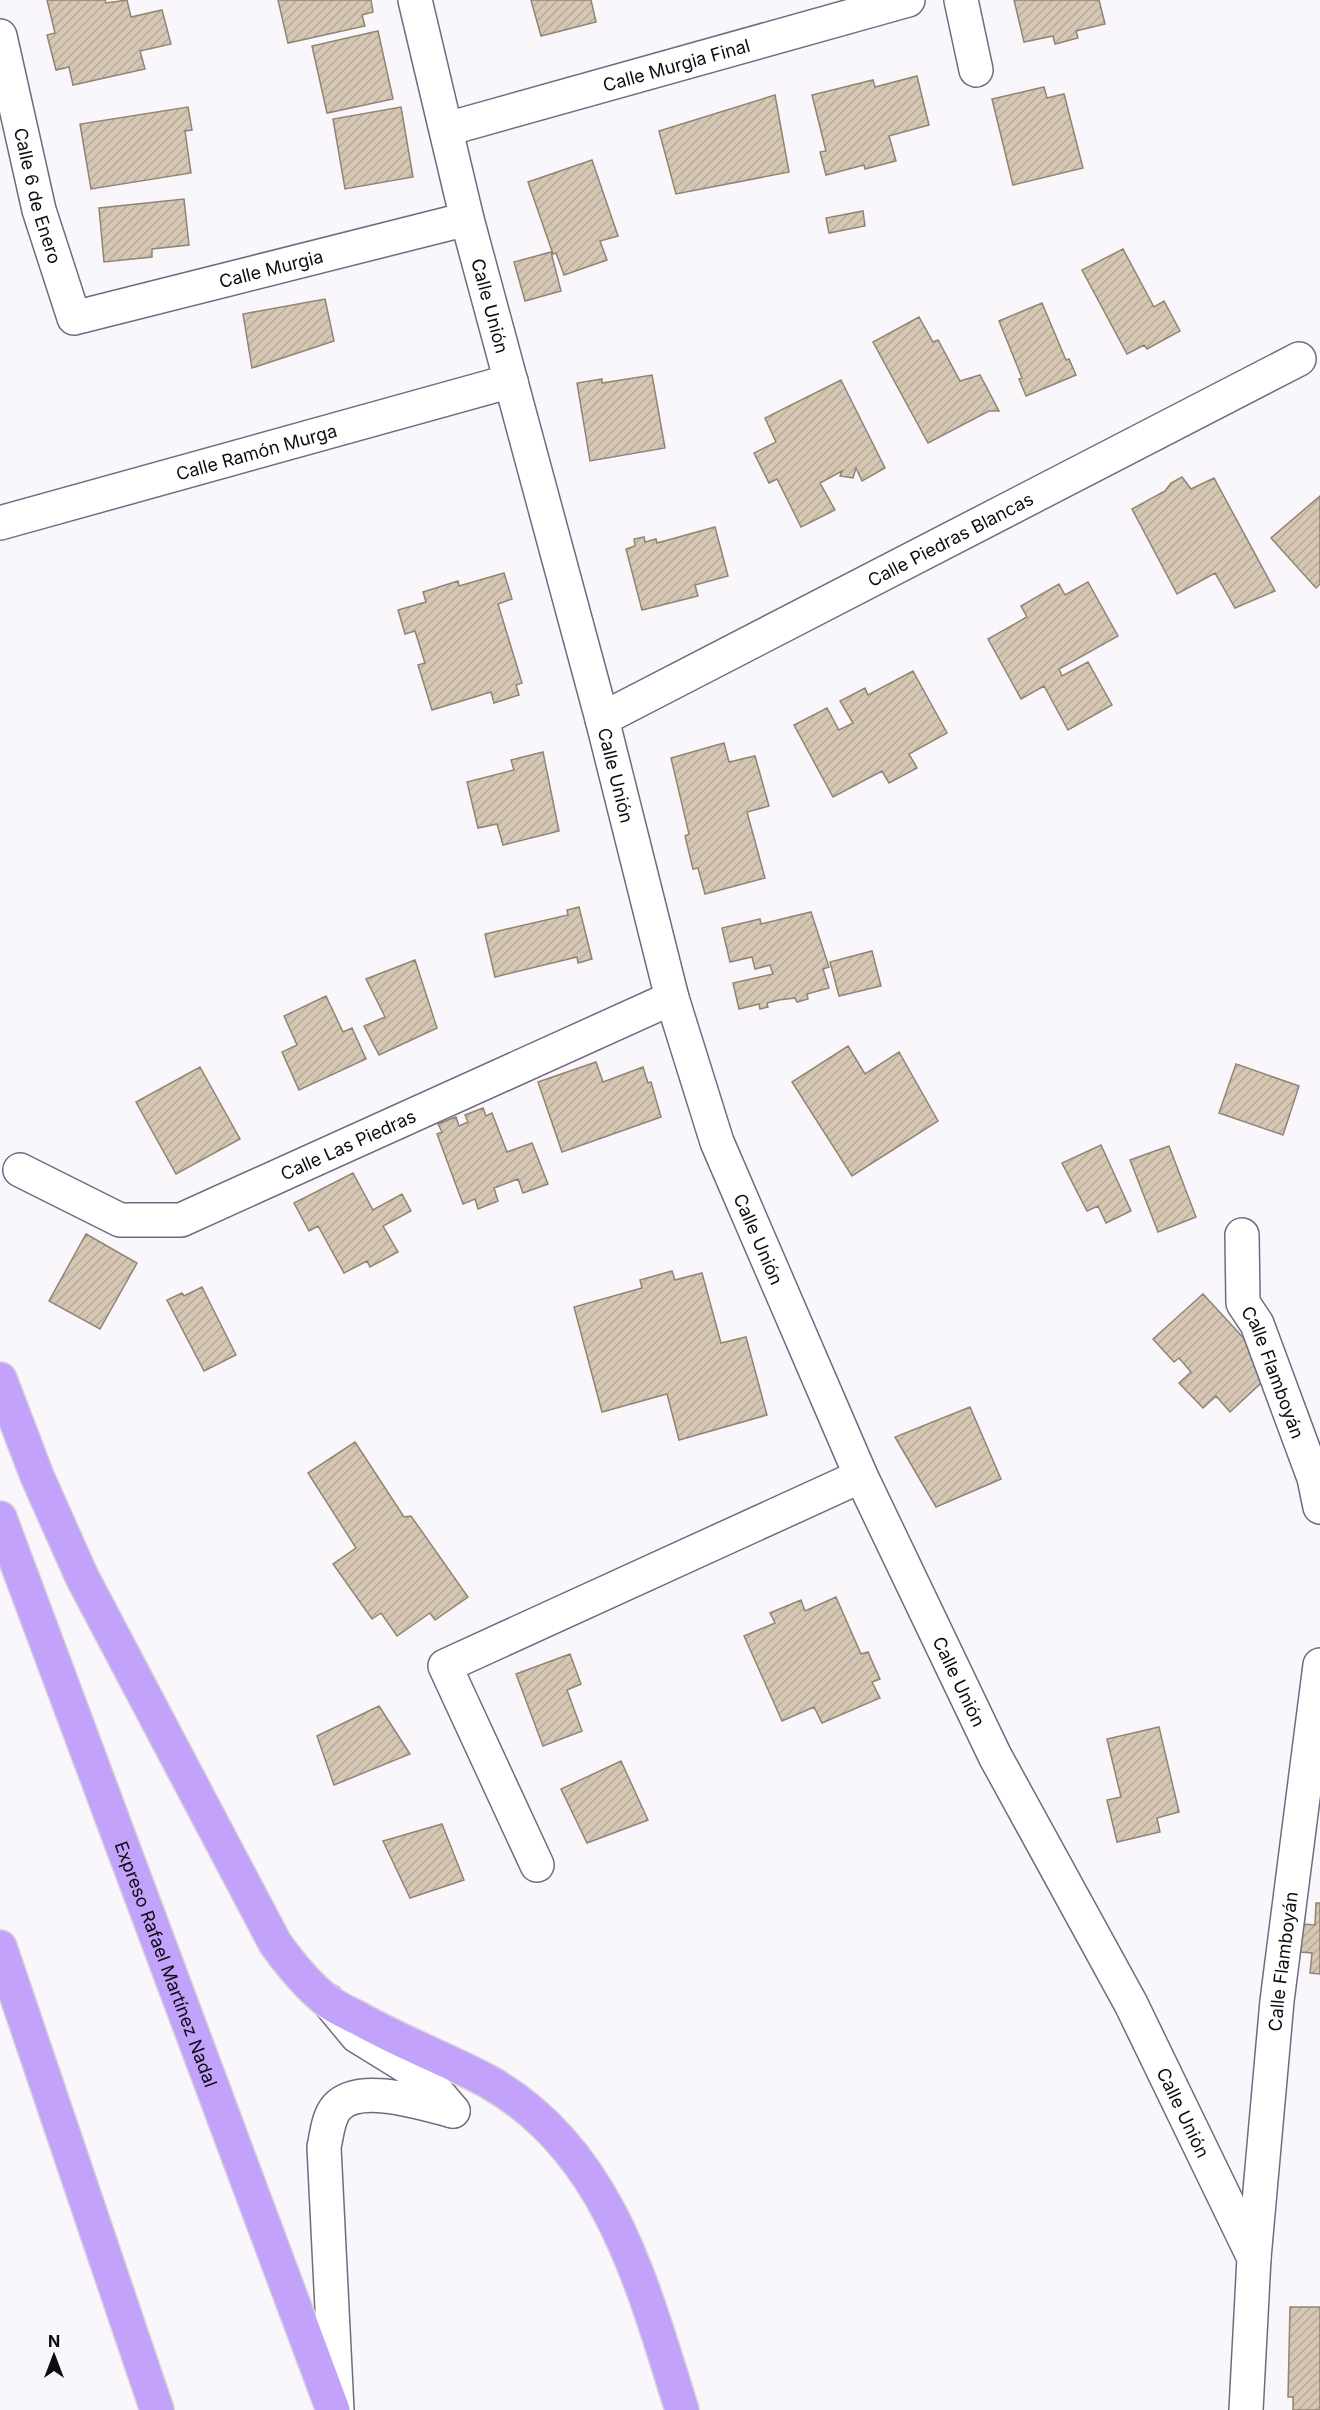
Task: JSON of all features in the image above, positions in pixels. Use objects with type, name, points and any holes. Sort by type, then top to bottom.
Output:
[{"type":"highway","points":[[0,1380],[37,1476],[82,1577],[275,1943],[294,1970],[328,2001],[371,2026],[490,2083],[529,2111],[574,2157],[594,2183],[620,2230],[639,2275],[682,2410]]},
{"type":"highway","name":"Expreso Rafael Martínez Nadal","points":[[0,1518],[335,2410]]},
{"type":"highway","points":[[0,1947],[157,2410]]},
{"type":"street","name":"Calle Unión","points":[[415,0],[467,219],[602,719],[672,998],[717,1142],[861,1476],[995,1756],[1131,2004],[1254,2258],[1246,2410]]},
{"type":"street","name":"Calle Murgia Final","points":[[447,129],[908,0]]},
{"type":"street","points":[[961,0],[976,70]]},
{"type":"street","name":"Calle 6 de Enero","points":[[0,36],[39,210],[74,318]]},
{"type":"street","name":"Calle Murgia","points":[[74,318],[467,219]]},
{"type":"street","name":"Calle Piedras Blancas","points":[[602,719],[1299,359]]},
{"type":"street","name":"Calle Ramón Murga","points":[[0,523],[512,381]]},
{"type":"street","name":"Calle Las Piedras","points":[[20,1170],[120,1220],[181,1220],[672,998]]},
{"type":"street","name":"Calle Flamboyán","points":[[1242,1235],[1244,1303],[1257,1324],[1314,1478],[1320,1507]]},
{"type":"street","points":[[537,1865],[445,1666],[861,1476]]},
{"type":"street","name":"Calle Flamboyán","points":[[1254,2258],[1277,2001],[1320,1665]]},
{"type":"street","points":[[328,2001],[357,2036],[425,2078],[453,2111],[404,2098],[373,2096],[356,2098],[338,2106],[331,2116],[324,2147],[335,2410]]},
{"type":"building","points":[[47,0],[105,0],[106,3],[127,0],[131,17],[162,10],[171,44],[140,51],[145,69],[73,85],[69,67],[56,70],[47,35],[55,33]]},
{"type":"building","points":[[278,0],[371,0],[373,12],[362,15],[365,26],[288,43]]},
{"type":"building","points":[[531,0],[591,0],[596,22],[541,36]]},
{"type":"building","points":[[1014,0],[1099,0],[1105,24],[1076,31],[1078,38],[1055,44],[1053,36],[1024,42]]},
{"type":"building","points":[[378,31],[393,99],[327,113],[312,46]]},
{"type":"building","points":[[917,76],[929,125],[889,136],[896,161],[865,169],[864,165],[826,175],[820,152],[826,151],[812,95],[873,80],[875,87]]},
{"type":"building","points":[[1044,87],[1047,98],[1064,94],[1083,168],[1013,185],[992,99]]},
{"type":"building","points":[[775,95],[789,172],[676,194],[659,131]]},
{"type":"building","points":[[188,107],[192,130],[185,131],[191,173],[91,189],[80,124]]},
{"type":"building","points":[[401,107],[413,177],[345,189],[333,119]]},
{"type":"building","points":[[592,160],[618,236],[600,241],[607,260],[564,275],[556,253],[553,254],[528,182]]},
{"type":"building","points":[[184,199],[189,245],[152,249],[152,257],[104,262],[99,208]]},
{"type":"building","points":[[863,211],[865,226],[829,233],[826,218]]},
{"type":"building","points":[[1123,249],[1154,307],[1164,301],[1180,331],[1147,349],[1144,345],[1127,354],[1082,270]]},
{"type":"building","points":[[551,252],[561,291],[525,301],[514,262]]},
{"type":"building","points":[[325,299],[334,341],[252,368],[243,314]]},
{"type":"building","points":[[1042,303],[1066,360],[1069,359],[1076,375],[1026,396],[1019,379],[1022,378],[999,321]]},
{"type":"building","points":[[919,317],[933,342],[938,340],[960,381],[980,375],[999,411],[989,411],[928,443],[873,342]]},
{"type":"building","points":[[652,375],[665,448],[590,461],[577,383],[602,379],[602,383]]},
{"type":"building","points":[[841,380],[885,468],[862,481],[856,468],[853,478],[840,476],[842,471],[820,483],[835,510],[801,527],[777,479],[769,483],[754,453],[776,442],[765,418]]},
{"type":"building","points":[[1182,477],[1191,489],[1214,478],[1275,591],[1235,608],[1215,573],[1177,594],[1132,509],[1165,491],[1171,483]]},
{"type":"building","points":[[1320,496],[1320,584],[1316,588],[1271,538]]},
{"type":"building","points":[[715,527],[728,576],[695,585],[698,596],[642,610],[626,549],[635,546],[634,539],[644,537],[645,542],[656,539],[657,543]]},
{"type":"building","points":[[504,573],[512,599],[498,604],[522,683],[516,685],[519,695],[494,703],[491,692],[432,710],[418,665],[425,663],[415,631],[405,634],[398,610],[426,602],[423,592],[458,581],[459,586]]},
{"type":"building","points":[[1088,582],[1118,636],[1059,669],[1062,676],[1088,662],[1112,705],[1068,730],[1044,686],[1021,699],[988,639],[1027,617],[1021,606],[1059,584],[1065,595]]},
{"type":"building","points":[[913,671],[947,733],[909,754],[917,768],[889,783],[882,771],[833,797],[794,725],[827,708],[839,730],[853,723],[840,701],[865,688],[868,695]]},
{"type":"building","points":[[724,743],[729,762],[755,756],[769,806],[747,812],[765,878],[705,894],[698,868],[693,869],[685,836],[689,834],[671,758]]},
{"type":"building","points":[[543,752],[559,831],[503,845],[497,824],[478,828],[467,782],[514,770],[511,760]]},
{"type":"building","points":[[579,907],[592,959],[578,963],[577,957],[495,977],[485,934],[568,915],[567,910]]},
{"type":"building","points":[[811,912],[829,967],[823,969],[829,988],[807,994],[808,999],[797,1002],[795,998],[767,1003],[768,1007],[760,1009],[759,1004],[739,1009],[733,983],[773,974],[770,965],[755,969],[752,957],[730,962],[722,928],[760,919],[761,924]]},
{"type":"building","points":[[872,951],[881,986],[839,996],[830,962]]},
{"type":"building","points":[[415,960],[437,1028],[379,1055],[364,1026],[385,1017],[366,979]]},
{"type":"building","points":[[326,996],[343,1032],[352,1028],[366,1059],[299,1090],[282,1052],[297,1045],[284,1016]]},
{"type":"building","points":[[848,1046],[865,1074],[899,1052],[938,1121],[852,1176],[792,1082]]},
{"type":"building","points":[[596,1062],[603,1082],[643,1067],[648,1083],[651,1082],[661,1117],[562,1152],[538,1082]]},
{"type":"building","points":[[1236,1064],[1299,1086],[1283,1135],[1219,1113]]},
{"type":"building","points":[[200,1067],[240,1139],[176,1174],[136,1102]]},
{"type":"building","points":[[483,1108],[486,1116],[492,1113],[507,1152],[532,1143],[548,1184],[523,1193],[518,1179],[494,1188],[498,1201],[478,1209],[475,1199],[463,1204],[437,1134],[442,1132],[438,1124],[456,1117],[459,1126],[468,1122],[465,1115]]},
{"type":"building","points":[[1101,1145],[1131,1211],[1106,1223],[1098,1206],[1087,1211],[1062,1163]]},
{"type":"building","points":[[1169,1146],[1196,1217],[1158,1232],[1130,1160]]},
{"type":"building","points":[[353,1173],[373,1210],[402,1194],[411,1211],[383,1226],[398,1252],[370,1267],[367,1261],[344,1273],[318,1226],[309,1231],[294,1203]]},
{"type":"building","points":[[86,1234],[137,1263],[100,1329],[49,1301]]},
{"type":"building","points":[[672,1271],[675,1280],[702,1273],[721,1343],[746,1337],[767,1415],[679,1440],[667,1394],[602,1412],[574,1307],[642,1288],[640,1280]]},
{"type":"building","points":[[202,1287],[236,1355],[204,1371],[167,1300],[182,1293],[184,1296]]},
{"type":"building","points":[[1203,1294],[1274,1371],[1230,1412],[1216,1396],[1203,1408],[1179,1383],[1191,1372],[1179,1358],[1174,1362],[1153,1339]]},
{"type":"building","points":[[970,1407],[1001,1479],[936,1507],[895,1437]]},
{"type":"building","points":[[355,1442],[404,1517],[411,1516],[468,1597],[435,1620],[430,1613],[397,1636],[381,1613],[372,1619],[333,1564],[356,1548],[308,1473]]},
{"type":"building","points":[[836,1597],[861,1654],[868,1652],[880,1679],[872,1682],[880,1698],[822,1723],[814,1707],[782,1721],[744,1636],[775,1623],[770,1613],[801,1600],[805,1611]]},
{"type":"building","points":[[570,1654],[581,1684],[567,1690],[582,1731],[543,1746],[516,1674]]},
{"type":"building","points":[[379,1706],[410,1754],[334,1785],[317,1736]]},
{"type":"building","points":[[1159,1727],[1179,1812],[1157,1818],[1160,1832],[1117,1842],[1107,1800],[1121,1797],[1107,1739]]},
{"type":"building","points":[[621,1761],[648,1820],[587,1843],[561,1789]]},
{"type":"building","points":[[442,1824],[464,1880],[410,1898],[383,1841]]},
{"type":"building","points":[[1316,1903],[1320,1903],[1320,1974],[1310,1973],[1312,1953],[1300,1952],[1303,1924],[1315,1925]]},
{"type":"building","points":[[1290,2307],[1320,2307],[1320,2410],[1293,2410],[1293,2397],[1288,2397]]}]
